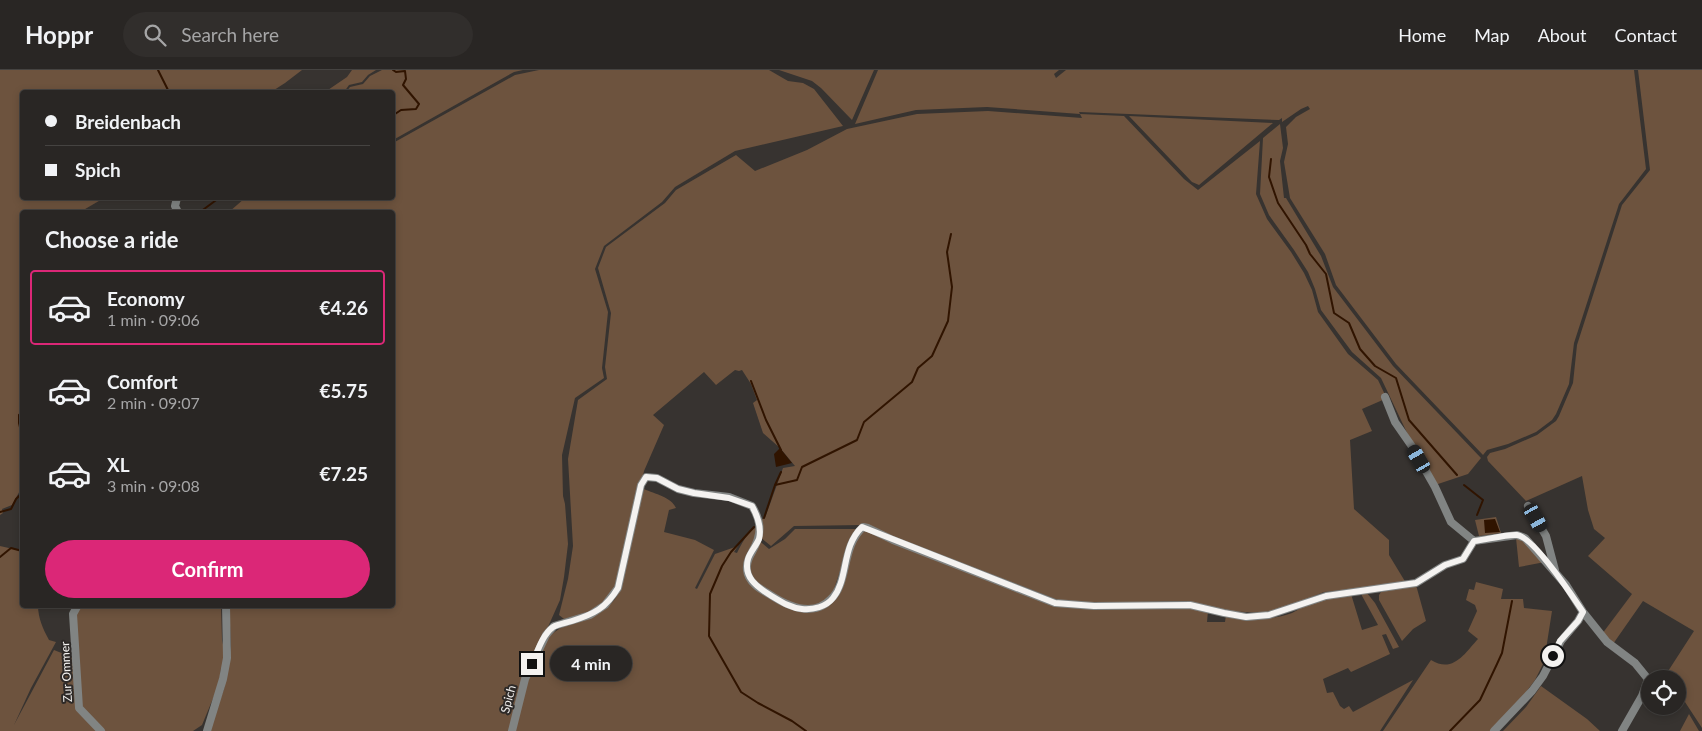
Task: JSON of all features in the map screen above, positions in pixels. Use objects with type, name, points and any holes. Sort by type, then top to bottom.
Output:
[{"type":"street","points":[[1385,397],[1395,422],[1411,445],[1435,487],[1451,522],[1474,541],[1517,535],[1525,538],[1566,585],[1583,612],[1607,642],[1634,663],[1648,679],[1642,696],[1622,731]]},
{"type":"street","name":"Spich","points":[[512,731],[525,679],[546,635],[554,626],[590,615],[605,605],[618,588],[641,485],[646,477],[657,478],[678,489],[729,498],[752,506],[760,527],[759,538],[748,559],[747,570],[750,578],[758,588],[785,604],[802,609],[825,605],[833,598],[839,586],[850,544],[862,527],[1055,603],[1094,606],[1190,605],[1246,617],[1269,615],[1326,596],[1416,583],[1445,565],[1463,559],[1474,541]]},
{"type":"street","points":[[1528,506],[1546,536],[1553,557],[1555,572]]},
{"type":"street","name":"Zur Ommer","points":[[76,608],[73,614],[79,708],[101,731]]},
{"type":"street","points":[[206,731],[223,680],[227,658],[226,608]]},
{"type":"street","points":[[1494,731],[1532,691],[1543,676],[1560,641],[1578,621],[1583,612]]},
{"type":"shaded area","points":[[0,70],[302,70],[274,90],[20,90],[20,200],[101,200],[83,210],[20,210],[20,491],[12,505],[2,509],[3,513],[0,515]]},
{"type":"shaded area","points":[[352,70],[376,70],[362,82],[349,85],[345,90],[328,90],[347,77]]},
{"type":"shaded area","points":[[382,70],[523,70],[514,72],[395,139],[395,90],[348,90],[350,87],[363,84],[370,76]]},
{"type":"shaded area","points":[[539,70],[769,70],[788,81],[803,83],[814,89],[843,126],[735,151],[675,187],[662,202],[604,246],[595,269],[608,312],[602,368],[604,378],[575,398],[562,455],[563,496],[568,544],[560,600],[539,647],[510,731],[209,731],[224,689],[231,646],[229,608],[395,608],[395,210],[231,210],[243,200],[395,200],[395,142],[515,75]]},
{"type":"shaded area","points":[[779,70],[874,70],[852,120],[812,81]]},
{"type":"shaded area","points":[[878,70],[1059,70],[1054,74],[1056,78],[1066,70],[1634,70],[1646,169],[1619,204],[1574,343],[1569,384],[1556,414],[1552,420],[1536,432],[1508,444],[1487,450],[1483,455],[1396,364],[1336,285],[1325,254],[1290,198],[1284,162],[1288,144],[1286,127],[1296,117],[1310,109],[1308,106],[1282,122],[1282,118],[1279,120],[1079,112],[1080,114],[987,107],[916,110],[855,124]]},
{"type":"shaded area","points":[[1638,70],[1702,70],[1702,728],[1686,704],[1686,670],[1669,670],[1694,631],[1643,601],[1613,644],[1602,634],[1632,594],[1588,556],[1605,538],[1594,529],[1588,510],[1582,476],[1526,501],[1488,461],[1487,457],[1490,453],[1505,449],[1537,435],[1556,421],[1559,416],[1573,383],[1577,345],[1622,205],[1650,170]]},
{"type":"shaded area","points":[[988,111],[1082,118],[1080,114],[1124,116],[1184,179],[1198,190],[1260,141],[1256,194],[1267,219],[1304,273],[1312,290],[1318,312],[1348,354],[1378,380],[1398,422],[1385,399],[1362,409],[1372,431],[1350,440],[1354,509],[1389,540],[1389,555],[1406,583],[1324,592],[1291,607],[1264,613],[1228,611],[1188,601],[1095,603],[1058,600],[863,525],[794,526],[771,546],[760,537],[762,519],[765,518],[783,468],[795,466],[780,448],[763,433],[753,403],[757,400],[751,384],[742,370],[735,370],[716,385],[704,372],[653,415],[664,425],[644,471],[627,548],[617,583],[612,593],[600,605],[587,613],[564,619],[559,615],[568,579],[573,546],[568,459],[578,400],[607,379],[605,367],[611,313],[598,268],[606,247],[665,203],[676,190],[736,155],[755,171],[807,150],[847,129],[917,114]]},
{"type":"shaded area","points":[[1129,116],[1273,123],[1199,185],[1192,182]]},
{"type":"shaded area","points":[[1280,124],[1283,148],[1280,161],[1284,198],[1286,198],[1321,256],[1333,287],[1393,366],[1481,458],[1468,474],[1435,485],[1410,439],[1381,378],[1352,352],[1321,310],[1308,272],[1269,215],[1260,194],[1263,138]]},
{"type":"shaded area","points":[[780,448],[792,463],[776,467],[774,454]]},
{"type":"shaded area","points":[[644,489],[667,498],[676,508],[669,510],[664,532],[695,540],[714,550],[695,588],[697,589],[715,554],[738,546],[734,552],[737,553],[748,535],[758,526],[756,538],[769,549],[785,539],[795,529],[859,529],[849,544],[832,595],[838,597],[852,543],[857,534],[865,530],[1033,598],[1068,605],[1116,608],[1188,607],[1208,611],[1207,622],[1225,622],[1226,615],[1251,618],[1284,616],[1317,599],[1351,594],[1362,630],[1378,625],[1361,594],[1367,593],[1375,603],[1399,647],[1393,649],[1386,634],[1382,635],[1390,654],[1351,672],[1348,668],[1323,679],[1327,693],[1333,692],[1340,706],[1344,709],[1349,706],[1353,712],[1413,680],[1380,731],[514,731],[529,675],[542,647],[550,636],[559,629],[596,614],[615,599],[623,579]]},
{"type":"shaded area","points":[[1496,517],[1501,533],[1479,536],[1475,520]]},
{"type":"shaded area","points":[[1495,519],[1500,532],[1485,533],[1484,520]]},
{"type":"shaded area","points":[[1516,538],[1520,538],[1545,562],[1519,567]]},
{"type":"shaded area","points":[[0,546],[20,551],[20,608],[38,608],[40,619],[49,640],[56,642],[31,688],[14,725],[54,650],[74,658],[76,612],[79,608],[221,608],[222,640],[225,654],[224,668],[221,668],[219,684],[202,725],[193,731],[0,731]]},
{"type":"shaded area","points":[[1476,582],[1503,589],[1501,599],[1523,599],[1524,608],[1552,611],[1544,662],[1535,680],[1517,704],[1491,731],[1383,731],[1431,660],[1446,665],[1452,663],[1458,660],[1478,639],[1468,631],[1477,611],[1475,605],[1466,600],[1469,589],[1474,590]]},
{"type":"shaded area","points":[[1416,585],[1426,621],[1413,629],[1402,641],[1379,600],[1379,595],[1381,592]]},
{"type":"shaded area","points":[[1541,686],[1587,719],[1600,731],[1503,731],[1526,707]]},
{"type":"shaded area","points":[[1689,714],[1699,731],[1680,731]]},
{"type":"waterway","points":[[158,70],[168,90]]},
{"type":"waterway","points":[[393,70],[396,72],[405,71],[406,79],[403,85],[419,104],[416,109],[401,110],[395,114]]},
{"type":"waterway","points":[[1271,159],[1269,177],[1278,203],[1310,254],[1326,274],[1334,313],[1349,323],[1360,349],[1375,366],[1396,378],[1409,420],[1457,475]]},
{"type":"waterway","points":[[203,210],[216,200]]},
{"type":"waterway","points":[[764,518],[775,485],[797,480],[802,467],[857,440],[864,422],[912,382],[918,368],[932,356],[948,321],[952,287],[947,252],[951,234]]},
{"type":"waterway","points":[[751,381],[766,420],[781,450]]},
{"type":"waterway","points":[[19,423],[20,414]]},
{"type":"waterway","points":[[20,422],[20,427]]},
{"type":"waterway","points":[[775,485],[781,472]]},
{"type":"waterway","points":[[1464,485],[1483,500],[1477,515]]},
{"type":"waterway","points":[[0,512],[11,509],[20,495]]},
{"type":"waterway","points":[[754,527],[731,552],[722,566],[710,594],[709,636],[741,692],[806,731]]},
{"type":"waterway","points":[[0,557],[11,548],[20,550]]},
{"type":"waterway","points":[[1450,731],[1480,700],[1502,653],[1512,601]]},
{"type":"route","points":[[532,664],[546,635],[554,626],[590,615],[612,598],[618,588],[641,485],[646,477],[657,478],[678,489],[729,498],[752,506],[759,520],[760,527],[759,538],[748,559],[747,570],[750,578],[758,588],[785,604],[802,609],[825,605],[833,598],[839,586],[850,544],[862,527],[1055,603],[1094,606],[1190,605],[1246,617],[1269,615],[1326,596],[1416,583],[1445,565],[1463,559],[1474,541],[1517,535],[1525,538],[1538,552],[1566,585],[1583,612],[1578,621],[1560,641],[1553,656]]}]
